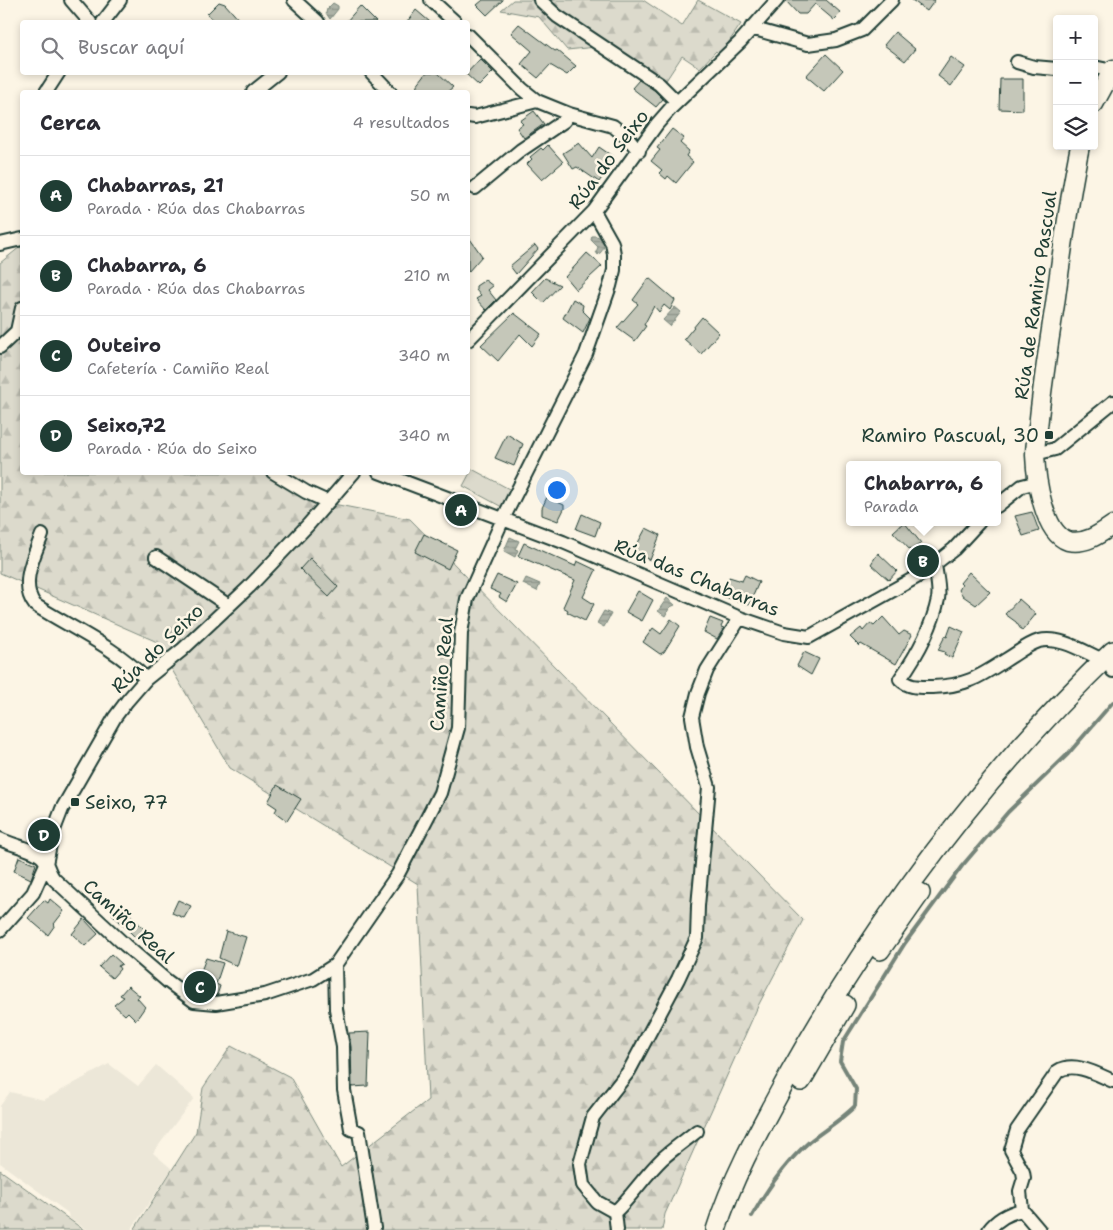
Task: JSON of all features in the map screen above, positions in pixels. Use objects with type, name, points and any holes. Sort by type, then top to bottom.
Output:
[{"type":"main road","points":[[716,1230],[745,1160],[779,1094],[815,1029],[891,910],[986,786],[1044,722],[1111,665]]},
{"type":"main road","points":[[729,1230],[756,1166],[790,1100],[842,1009],[902,918],[948,855],[997,794],[1111,665]]},
{"type":"street","points":[[71,0],[88,20]]},
{"type":"street","points":[[105,20],[120,0]]},
{"type":"street","points":[[294,0],[316,20]]},
{"type":"street","points":[[431,0],[453,20]]},
{"type":"street","points":[[540,0],[557,16],[659,84],[677,102]]},
{"type":"street","name":"Rúa do Seixo","points":[[470,338],[594,211],[657,124],[677,102],[740,42],[777,0]]},
{"type":"street","points":[[751,28],[808,44],[836,40],[862,30],[892,0]]},
{"type":"street","points":[[470,37],[522,89],[537,101],[569,114],[613,126],[639,150]]},
{"type":"street","points":[[1017,62],[1034,67],[1053,69]]},
{"type":"street","points":[[1098,68],[1113,70],[1098,97]]},
{"type":"street","points":[[47,90],[57,75]]},
{"type":"street","points":[[256,90],[274,75]]},
{"type":"street","points":[[374,75],[388,90]]},
{"type":"street","points":[[470,116],[475,117],[537,101]]},
{"type":"street","points":[[475,188],[521,150],[564,121],[569,114]]},
{"type":"street","name":"Rúa de Ramiro Pascual","points":[[1079,150],[1049,342],[1035,454],[1038,482],[1054,531],[1068,541],[1085,540],[1094,538],[1113,525]]},
{"type":"street","name":"Camiño Real","points":[[0,839],[36,853],[42,858],[49,873],[125,945],[194,1001],[216,1004],[265,995],[313,979],[335,965],[398,874],[440,793],[458,728],[461,633],[467,599],[503,519],[586,354],[610,286],[614,270],[612,243],[594,211]]},
{"type":"street","points":[[0,244],[20,239]]},
{"type":"street","points":[[0,347],[20,332]]},
{"type":"street","points":[[1035,454],[1055,449],[1113,402]]},
{"type":"street","points":[[278,475],[306,492],[328,502]]},
{"type":"street","name":"Rúa do Seixo","points":[[0,930],[33,894],[46,864],[52,835],[62,809],[115,717],[146,679],[182,650],[229,606],[351,475]]},
{"type":"street","name":"Rúa das Chabarras","points":[[387,475],[564,542],[740,618],[784,633],[809,637],[922,574],[954,549],[975,526]]},
{"type":"street","points":[[1001,503],[1022,486],[1038,482]]},
{"type":"street","points":[[42,535],[28,576],[31,600],[40,608],[79,630],[125,661],[146,679]]},
{"type":"street","points":[[156,556],[229,606]]},
{"type":"street","points":[[935,564],[939,588],[938,599],[916,656],[900,679],[906,684],[916,687],[964,683],[979,678],[1024,648],[1038,641],[1051,640],[1066,644],[1111,665]]},
{"type":"street","points":[[615,1212],[596,1202],[583,1186],[580,1164],[593,1117],[629,1071],[678,979],[697,938],[709,787],[697,747],[692,717],[698,693],[708,670],[740,618]]},
{"type":"street","points":[[335,965],[336,1009],[343,1047],[344,1090],[351,1128],[358,1132],[374,1228]]},
{"type":"street","points":[[1039,1230],[1022,1210],[1020,1191],[1024,1178],[1023,1172],[1011,1150],[1017,1130],[1058,1072],[1064,1067],[1083,1069],[1113,1081]]},
{"type":"street","points":[[615,1212],[663,1158],[697,1131]]},
{"type":"street","points":[[989,1230],[1004,1216],[1022,1210]]},
{"type":"street","points":[[615,1212],[617,1230]]},
{"type":"shaded area","points":[[333,3],[338,6],[338,9],[330,19],[326,13]]},
{"type":"shaded area","points":[[592,236],[600,237],[604,242],[603,249],[598,255],[596,252],[598,247],[591,240]]},
{"type":"shaded area","points":[[675,307],[681,312],[670,326],[663,320]]},
{"type":"shaded area","points":[[510,537],[519,541],[515,549],[518,550],[515,557],[504,551]]},
{"type":"shaded area","points":[[526,578],[540,584],[537,591],[523,584]]},
{"type":"shaded area","points":[[667,598],[675,605],[670,607],[665,616],[658,611]]},
{"type":"shaded area","points":[[604,611],[611,614],[604,627],[597,623]]},
{"type":"shaded area","points":[[109,1064],[138,1086],[156,1065],[194,1098],[153,1153],[172,1169],[131,1230],[87,1230],[69,1218],[68,1213],[0,1163],[0,1106],[10,1092],[44,1100]]},
{"type":"green space","points":[[513,0],[643,0],[682,26],[698,0],[741,24],[720,55],[716,51],[700,68],[682,56],[663,85],[596,47],[567,50],[539,17],[501,10]]},
{"type":"green space","points":[[20,247],[20,475],[272,475],[318,501],[410,519],[803,920],[759,1004],[665,1214],[662,1230],[134,1230],[196,1132],[203,1088],[231,1046],[290,1077],[341,1167],[428,1100],[418,884],[230,768],[155,641],[0,573],[0,263]]},
{"type":"green space","points":[[472,469],[511,490],[502,507],[463,486]]},
{"type":"green space","points":[[0,1170],[84,1230],[0,1230]]},
{"type":"building","points":[[483,0],[503,0],[487,15],[477,5]]},
{"type":"building","points":[[785,0],[826,0],[841,13],[834,20],[815,4],[806,14],[798,14]]},
{"type":"building","points":[[912,0],[935,0],[927,11]]},
{"type":"building","points":[[219,2],[225,4],[239,20],[214,20],[207,14]]},
{"type":"building","points":[[360,6],[374,20],[348,20]]},
{"type":"building","points":[[416,10],[428,20],[408,20]]},
{"type":"building","points":[[519,24],[555,51],[557,50],[576,66],[567,75],[550,65],[538,78],[521,64],[532,51],[511,33]]},
{"type":"building","points":[[895,32],[915,49],[905,61],[884,45]]},
{"type":"building","points":[[826,54],[843,70],[824,91],[806,76]]},
{"type":"building","points":[[951,57],[965,67],[951,86],[938,76]]},
{"type":"building","points":[[480,59],[493,72],[479,86],[467,75],[470,75],[470,70]]},
{"type":"building","points":[[425,75],[440,75],[453,87],[449,90],[421,90],[416,86]]},
{"type":"building","points":[[1000,79],[1023,79],[1023,110],[999,109]]},
{"type":"building","points":[[639,80],[663,99],[656,107],[632,88]]},
{"type":"building","points":[[534,111],[544,124],[524,138],[517,128],[523,124],[520,121]]},
{"type":"building","points":[[672,129],[684,138],[680,143],[689,151],[686,156],[693,162],[676,183],[668,176],[666,179],[659,173],[662,170],[651,161],[660,150],[657,148]]},
{"type":"building","points":[[579,143],[592,158],[599,147],[615,158],[599,182],[577,167],[573,169],[563,153]]},
{"type":"building","points":[[548,145],[563,162],[542,180],[527,164],[532,159],[530,157]]},
{"type":"building","points":[[470,239],[482,256],[470,270]]},
{"type":"building","points":[[535,245],[538,249],[516,274],[510,266]]},
{"type":"building","points":[[587,253],[602,266],[576,290],[565,277]]},
{"type":"building","points":[[545,278],[560,285],[543,303],[532,292]]},
{"type":"building","points":[[649,278],[675,300],[670,310],[664,305],[659,312],[654,306],[644,325],[646,326],[635,341],[617,328],[638,304],[633,300]]},
{"type":"building","points":[[485,280],[493,286],[488,290],[496,300],[486,310],[476,299],[481,296],[476,290],[476,286]]},
{"type":"building","points":[[573,299],[583,305],[582,310],[590,318],[583,333],[563,318]]},
{"type":"building","points":[[514,313],[541,334],[532,346],[520,334],[498,361],[481,345]]},
{"type":"building","points":[[702,317],[719,333],[701,354],[684,339]]},
{"type":"building","points":[[507,434],[523,444],[514,466],[495,458]]},
{"type":"building","points":[[547,497],[564,505],[558,521],[542,515],[542,508]]},
{"type":"building","points":[[1032,512],[1039,531],[1023,536],[1015,516]]},
{"type":"building","points":[[582,514],[600,522],[595,536],[576,529]]},
{"type":"building","points":[[900,526],[907,526],[921,543],[911,551],[893,532]]},
{"type":"building","points":[[646,528],[660,535],[650,560],[633,552]]},
{"type":"building","points":[[424,534],[457,550],[448,569],[415,552]]},
{"type":"building","points":[[524,543],[575,566],[577,561],[596,570],[583,597],[594,604],[585,621],[567,612],[568,610],[563,607],[575,580],[518,556]]},
{"type":"building","points":[[878,553],[897,571],[889,580],[871,564]]},
{"type":"building","points":[[310,558],[338,587],[329,597],[300,569]]},
{"type":"building","points":[[969,572],[990,592],[976,605],[963,596],[959,590],[962,585],[960,583]]},
{"type":"building","points":[[497,575],[517,584],[507,602],[499,597],[501,594],[490,589]]},
{"type":"building","points":[[745,575],[759,582],[749,605],[722,596],[729,577],[742,581]]},
{"type":"building","points":[[638,591],[653,600],[642,621],[626,612]]},
{"type":"building","points":[[1019,599],[1036,614],[1022,631],[1016,622],[1005,614]]},
{"type":"building","points":[[883,617],[899,635],[904,631],[912,635],[896,664],[861,644],[859,646],[850,637],[861,628],[863,631],[870,623],[874,626]]},
{"type":"building","points":[[710,618],[723,623],[721,627],[724,628],[717,639],[704,632]]},
{"type":"building","points":[[671,619],[680,626],[664,652],[660,654],[643,642],[653,628],[661,634]]},
{"type":"building","points":[[951,626],[964,632],[952,658],[944,654],[945,652],[938,650],[945,636],[947,637]]},
{"type":"building","points":[[804,652],[819,659],[811,675],[797,666]]},
{"type":"building","points":[[277,785],[301,799],[287,821],[275,812],[277,808],[268,802]]},
{"type":"building","points":[[19,857],[36,864],[31,879],[14,871]]},
{"type":"building","points":[[50,899],[64,911],[48,935],[28,918],[44,900],[48,903]]},
{"type":"building","points":[[178,900],[191,906],[184,918],[172,913]]},
{"type":"building","points":[[121,905],[145,930],[137,939],[112,914]]},
{"type":"building","points":[[84,919],[98,934],[85,946],[72,934]]},
{"type":"building","points":[[226,931],[246,937],[237,966],[219,958]]},
{"type":"building","points":[[111,954],[122,964],[118,966],[120,969],[112,978],[99,967]]},
{"type":"building","points":[[206,958],[223,963],[216,984],[220,986],[217,995],[205,994],[206,987],[196,984]]},
{"type":"building","points":[[128,986],[140,996],[137,998],[145,1007],[136,1020],[128,1012],[125,1015],[114,1005],[124,997],[120,995]]},
{"type":"building","points":[[370,1032],[368,1086],[352,1087],[349,1033]]},
{"type":"waterway","points":[[752,1216],[770,1186],[792,1159],[809,1142],[855,1106],[856,1089],[840,1061],[843,1042],[905,943],[962,866],[1008,812],[1068,754],[1113,702]]},
{"type":"place","name":"Ramiro Pascual, 30","points":[[1049,435]]},
{"type":"place","name":"Chabarras, 21","points":[[461,510]]},
{"type":"place","name":"Chabarra, 6","points":[[923,561]]},
{"type":"place","name":"Seixo, 77","points":[[75,802]]},
{"type":"place","name":"Seixo,72","points":[[44,835]]},
{"type":"place","name":"Outeiro","points":[[200,987]]}]
